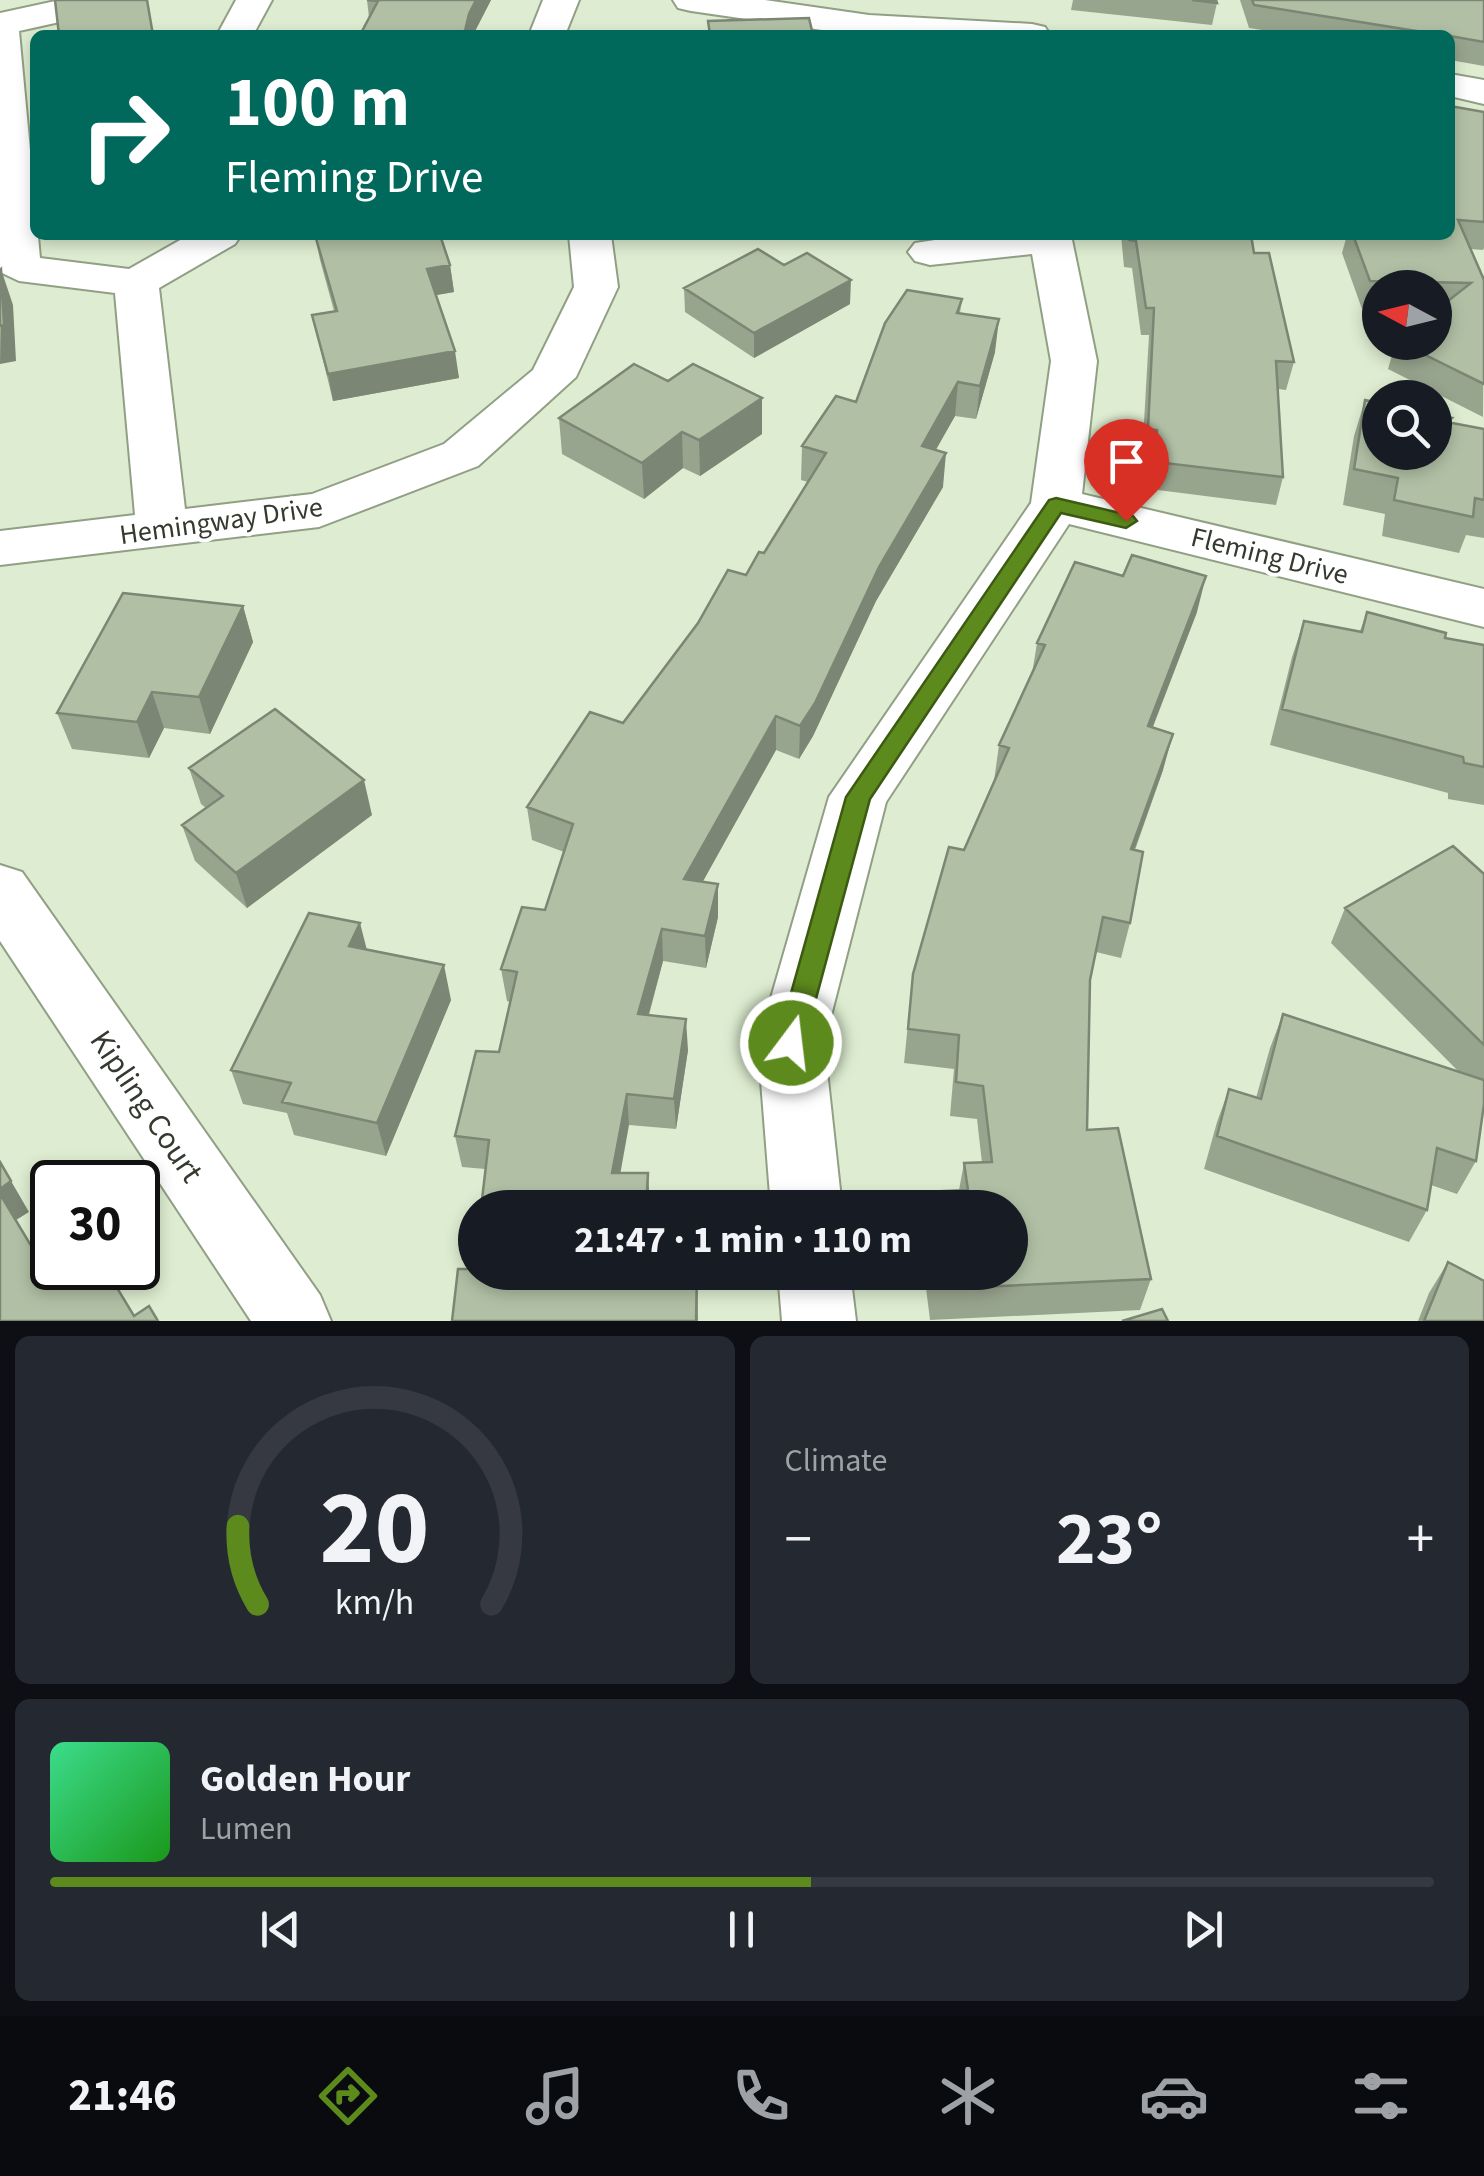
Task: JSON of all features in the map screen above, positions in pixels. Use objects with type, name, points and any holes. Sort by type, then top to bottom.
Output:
[{"type":"street","points":[[110,0],[0,26],[19,268],[136,283],[211,240]]},
{"type":"street","points":[[238,30],[254,0]]},
{"type":"street","points":[[549,30],[561,0]]},
{"type":"street","points":[[691,0],[883,30]]},
{"type":"street","points":[[902,30],[991,23]]},
{"type":"street","points":[[1455,86],[1484,92]]},
{"type":"street","name":"Hemingway Drive","points":[[0,548],[162,532],[319,510],[461,455],[553,376],[596,286],[591,240]]},
{"type":"street","points":[[930,252],[1027,240]]},
{"type":"street","points":[[805,1190],[791,1043],[858,797],[1056,504],[1074,361],[1052,240]]},
{"type":"street","points":[[136,283],[162,532]]},
{"type":"street","name":"Fleming Drive","points":[[1056,504],[1484,608]]},
{"type":"street","name":"Kipling Court","points":[[0,890],[294,1321]]},
{"type":"street","points":[[816,1290],[819,1321]]},
{"type":"building","points":[[55,0],[147,0],[152,30],[58,30]]},
{"type":"building","points":[[367,0],[476,0],[465,30],[363,30],[378,1]]},
{"type":"building","points":[[1252,0],[1484,0],[1484,42],[1455,37],[1455,30],[1410,30],[1254,5]]},
{"type":"building","points":[[809,18],[812,30],[709,30],[708,21]]},
{"type":"building","points":[[1455,107],[1484,112],[1484,222],[1458,220],[1484,280],[1484,384],[1435,360],[1452,360],[1452,298],[1471,283],[1452,283],[1452,270],[1366,270],[1355,240],[1455,240]]},
{"type":"building","points":[[316,240],[442,240],[450,265],[427,269],[455,351],[328,374],[312,315],[337,311]]},
{"type":"building","points":[[1129,240],[1252,240],[1254,253],[1269,253],[1294,362],[1276,361],[1283,477],[1156,462],[1157,430],[1148,429],[1154,308],[1146,308],[1136,241]]},
{"type":"building","points":[[758,249],[784,265],[807,253],[851,280],[754,333],[684,288]]},
{"type":"building","points":[[0,270],[4,325],[0,326]]},
{"type":"building","points":[[907,290],[962,299],[957,313],[999,319],[980,386],[958,382],[922,446],[946,453],[879,567],[815,703],[800,726],[776,716],[684,879],[718,884],[705,936],[662,929],[638,1014],[686,1019],[674,1099],[627,1094],[612,1173],[648,1173],[647,1190],[483,1190],[489,1140],[455,1136],[476,1051],[499,1052],[517,972],[501,969],[522,907],[545,910],[573,824],[527,807],[590,712],[623,723],[698,623],[728,570],[746,575],[759,552],[764,553],[826,453],[802,446],[836,396],[856,402],[885,323]]},
{"type":"building","points":[[634,364],[668,381],[693,364],[762,398],[699,440],[682,432],[642,463],[559,418]]},
{"type":"building","points":[[1362,419],[1362,470],[1452,470],[1452,423],[1484,429],[1484,500],[1475,498],[1473,517],[1394,500],[1398,478],[1354,469]]},
{"type":"building","points":[[1132,555],[1206,576],[1148,726],[1173,734],[1131,849],[1143,852],[1130,923],[1103,917],[1090,980],[1087,1130],[1118,1128],[1151,1279],[1028,1285],[1028,1190],[968,1190],[964,1163],[992,1162],[983,1086],[956,1082],[959,1035],[908,1029],[913,974],[949,847],[964,850],[1009,748],[999,745],[1045,645],[1037,643],[1075,562],[1123,576]]},
{"type":"building","points":[[123,593],[243,606],[199,697],[152,692],[137,722],[57,713]]},
{"type":"building","points":[[1367,612],[1446,633],[1445,638],[1484,645],[1484,767],[1464,763],[1463,757],[1282,709],[1304,621],[1362,632]]},
{"type":"building","points":[[275,709],[364,780],[236,873],[182,825],[223,796],[189,768]]},
{"type":"building","points":[[1453,846],[1484,874],[1484,1045],[1345,908]]},
{"type":"building","points":[[309,913],[360,923],[349,946],[444,965],[377,1123],[282,1102],[291,1083],[231,1070]]},
{"type":"building","points":[[1283,1014],[1484,1080],[1476,1161],[1437,1148],[1427,1210],[1217,1136],[1229,1089],[1261,1099]]},
{"type":"building","points":[[0,1162],[11,1181],[0,1189]]},
{"type":"building","points":[[0,1194],[30,1244],[30,1290],[118,1290],[134,1316],[149,1306],[158,1321],[0,1321]]},
{"type":"building","points":[[1448,1262],[1484,1281],[1484,1321],[1424,1321]]},
{"type":"building","points":[[458,1269],[458,1290],[697,1290],[696,1321],[452,1321]]},
{"type":"building","points":[[1162,1309],[1168,1321],[1122,1321]]},
{"type":"route","points":[[791,1043],[858,797],[1056,504],[1126,521]]}]
